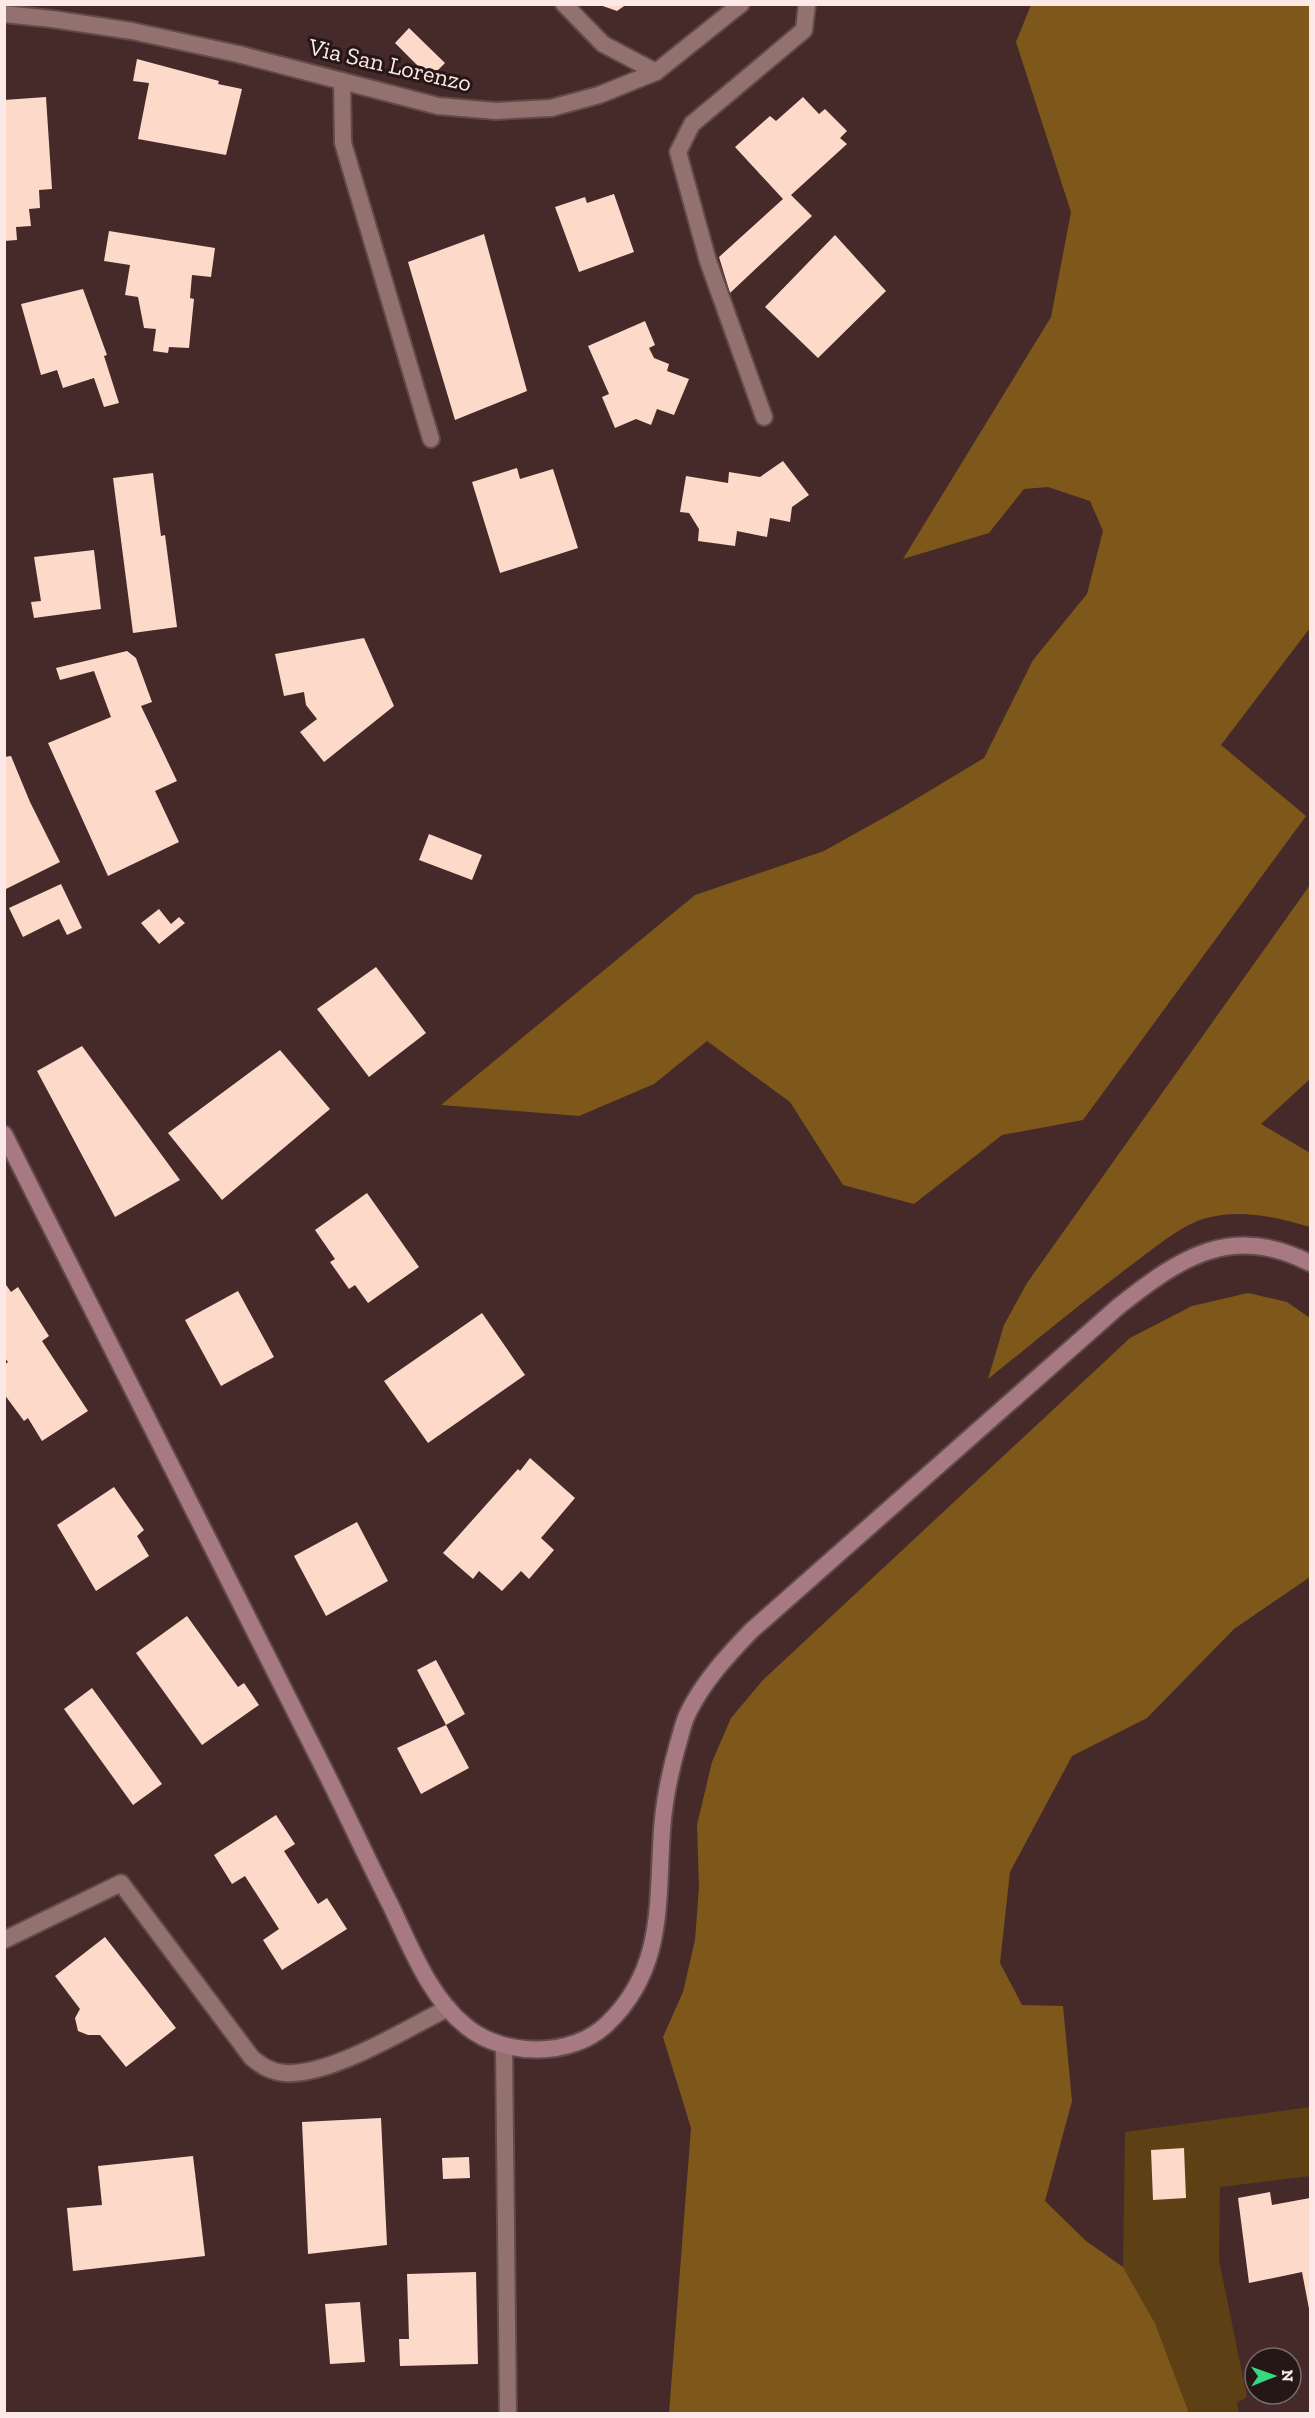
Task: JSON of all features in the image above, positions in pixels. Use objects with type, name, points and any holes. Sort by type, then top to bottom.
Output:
[{"type":"main road","points":[[4,1134],[424,1974],[448,2008],[468,2029],[504,2047],[540,2049],[572,2045],[605,2027],[633,1994],[652,1948],[659,1910],[662,1827],[669,1781],[687,1714],[716,1668],[751,1631],[1150,1281],[1203,1253],[1227,1246],[1249,1245],[1275,1249],[1311,1263]]},
{"type":"street","points":[[564,4],[603,44],[656,72]]},
{"type":"street","name":"Via San Lorenzo","points":[[4,14],[132,32],[238,54],[438,106],[496,111],[551,108],[599,95],[656,72],[741,4]]},
{"type":"street","points":[[764,417],[708,261],[678,152],[692,124],[804,30],[807,4]]},
{"type":"street","points":[[342,81],[343,143],[431,439]]},
{"type":"street","points":[[4,1940],[121,1883],[252,2058],[265,2068],[285,2073],[310,2071],[354,2055],[448,2008]]},
{"type":"street","points":[[504,2047],[508,2414]]},
{"type":"shaded area","points":[[1031,5],[1310,5],[1310,628],[1221,745],[1306,816],[1083,1120],[1002,1135],[914,1204],[843,1185],[790,1102],[707,1041],[654,1084],[579,1116],[441,1105],[695,895],[824,851],[984,758],[1033,660],[1087,594],[1103,531],[1090,501],[1048,487],[1024,489],[989,533],[903,559],[1051,317],[1071,212],[1016,42]]},
{"type":"shaded area","points":[[1310,885],[1310,1079],[1261,1124],[1310,1153],[1310,1227],[1271,1217],[1244,1214],[1217,1216],[1195,1222],[1169,1237],[1145,1255],[988,1379],[1004,1325],[1027,1283]]},
{"type":"shaded area","points":[[1248,1293],[1287,1302],[1310,1318],[1310,1577],[1234,1629],[1147,1718],[1072,1756],[1010,1872],[1000,1963],[1022,2005],[1063,2006],[1072,2101],[1045,2201],[1086,2241],[1123,2267],[1155,2323],[1189,2413],[669,2413],[691,2128],[663,2037],[683,1992],[695,1940],[699,1887],[697,1825],[712,1762],[731,1718],[763,1680],[1130,1338],[1192,1306]]},
{"type":"shaded area","points":[[1310,2107],[1310,2176],[1220,2187],[1219,2260],[1243,2377],[1243,2399],[1237,2403],[1239,2413],[1189,2413],[1155,2323],[1123,2267],[1125,2132]]},
{"type":"building","points":[[597,4],[627,4],[617,11]]},
{"type":"building","points":[[409,28],[445,63],[430,78],[395,43]]},
{"type":"building","points":[[137,59],[242,89],[226,155],[138,139],[149,83],[133,81]]},
{"type":"building","points":[[46,97],[52,189],[39,190],[40,208],[29,209],[31,226],[16,227],[17,240],[4,241],[4,100]]},
{"type":"building","points":[[803,97],[819,114],[825,109],[847,131],[840,138],[847,144],[791,195],[812,216],[730,293],[719,257],[783,199],[735,147],[770,116],[776,121]]},
{"type":"building","points":[[614,194],[634,252],[579,272],[555,207],[585,197],[587,203]]},
{"type":"building","points":[[109,231],[215,248],[211,277],[192,275],[190,298],[194,299],[189,348],[169,347],[168,353],[153,351],[156,329],[144,328],[138,297],[125,295],[130,265],[104,261]]},
{"type":"building","points":[[484,234],[527,391],[455,420],[408,262]]},
{"type":"building","points":[[835,235],[886,291],[818,358],[765,307]]},
{"type":"building","points":[[83,289],[107,355],[104,356],[119,403],[104,407],[94,378],[63,388],[57,370],[41,375],[21,304]]},
{"type":"building","points":[[645,321],[655,345],[649,348],[654,358],[669,364],[667,371],[689,379],[674,415],[657,409],[651,425],[636,419],[615,428],[602,397],[609,394],[588,346]]},
{"type":"building","points":[[783,461],[809,495],[792,507],[790,522],[770,518],[767,537],[737,531],[735,546],[698,541],[699,529],[689,513],[680,512],[686,476],[728,483],[729,472],[760,477]]},
{"type":"building","points":[[517,468],[520,479],[553,469],[578,548],[500,573],[472,482]]},
{"type":"building","points":[[153,473],[161,536],[165,535],[177,627],[133,633],[113,478]]},
{"type":"building","points":[[94,550],[101,609],[34,618],[31,602],[41,601],[34,557]]},
{"type":"building","points":[[364,638],[394,706],[324,762],[300,732],[317,719],[306,705],[304,692],[284,696],[275,654]]},
{"type":"building","points":[[127,651],[136,658],[152,702],[141,706],[177,781],[155,791],[179,842],[108,876],[48,743],[111,717],[94,671],[60,680],[56,668]]},
{"type":"building","points":[[11,756],[30,802],[60,862],[4,890],[4,757]]},
{"type":"building","points":[[429,834],[482,855],[472,880],[419,860]]},
{"type":"building","points":[[61,884],[82,928],[67,935],[59,919],[23,937],[9,908]]},
{"type":"building","points":[[159,909],[171,924],[179,917],[185,923],[159,944],[141,923]]},
{"type":"building","points":[[376,967],[426,1033],[369,1077],[317,1009]]},
{"type":"building","points":[[82,1046],[180,1180],[115,1217],[37,1071]]},
{"type":"building","points":[[280,1050],[330,1109],[222,1200],[168,1133]]},
{"type":"building","points":[[367,1193],[419,1267],[368,1303],[355,1285],[349,1289],[330,1262],[335,1259],[315,1230]]},
{"type":"building","points":[[4,1282],[11,1292],[18,1287],[49,1336],[42,1341],[88,1411],[42,1441],[28,1418],[24,1421],[4,1394],[4,1365],[8,1362],[4,1357]]},
{"type":"building","points":[[238,1291],[274,1357],[221,1386],[185,1320]]},
{"type":"building","points":[[482,1313],[525,1375],[428,1443],[384,1381]]},
{"type":"building","points":[[530,1458],[575,1498],[541,1538],[554,1550],[529,1579],[521,1571],[502,1591],[479,1571],[473,1579],[443,1553]]},
{"type":"building","points":[[114,1487],[144,1530],[137,1536],[149,1556],[96,1591],[57,1525]]},
{"type":"building","points":[[357,1522],[388,1581],[326,1616],[294,1556]]},
{"type":"building","points":[[187,1616],[238,1687],[244,1683],[259,1705],[202,1745],[136,1653]]},
{"type":"building","points":[[436,1660],[465,1714],[446,1725],[417,1670]]},
{"type":"building","points":[[92,1688],[162,1784],[133,1805],[64,1709]]},
{"type":"building","points":[[446,1725],[469,1768],[421,1794],[397,1748]]},
{"type":"building","points":[[276,1815],[295,1844],[284,1851],[318,1904],[327,1898],[347,1929],[282,1970],[263,1940],[279,1929],[245,1876],[232,1884],[214,1855]]},
{"type":"building","points":[[105,1937],[176,2028],[126,2067],[100,2035],[88,2035],[78,2031],[75,2018],[80,2009],[55,1976]]},
{"type":"building","points":[[381,2118],[387,2245],[308,2254],[302,2122]]},
{"type":"building","points":[[1184,2148],[1186,2198],[1153,2200],[1151,2150]]},
{"type":"building","points":[[193,2156],[205,2256],[73,2271],[67,2208],[102,2205],[98,2166]]},
{"type":"building","points":[[469,2157],[470,2178],[443,2179],[442,2158]]},
{"type":"building","points":[[1270,2192],[1272,2205],[1310,2198],[1310,2314],[1302,2272],[1249,2283],[1238,2198]]},
{"type":"building","points":[[476,2272],[478,2364],[400,2366],[399,2339],[409,2339],[407,2274]]},
{"type":"building","points":[[360,2302],[365,2362],[330,2364],[325,2304]]}]
